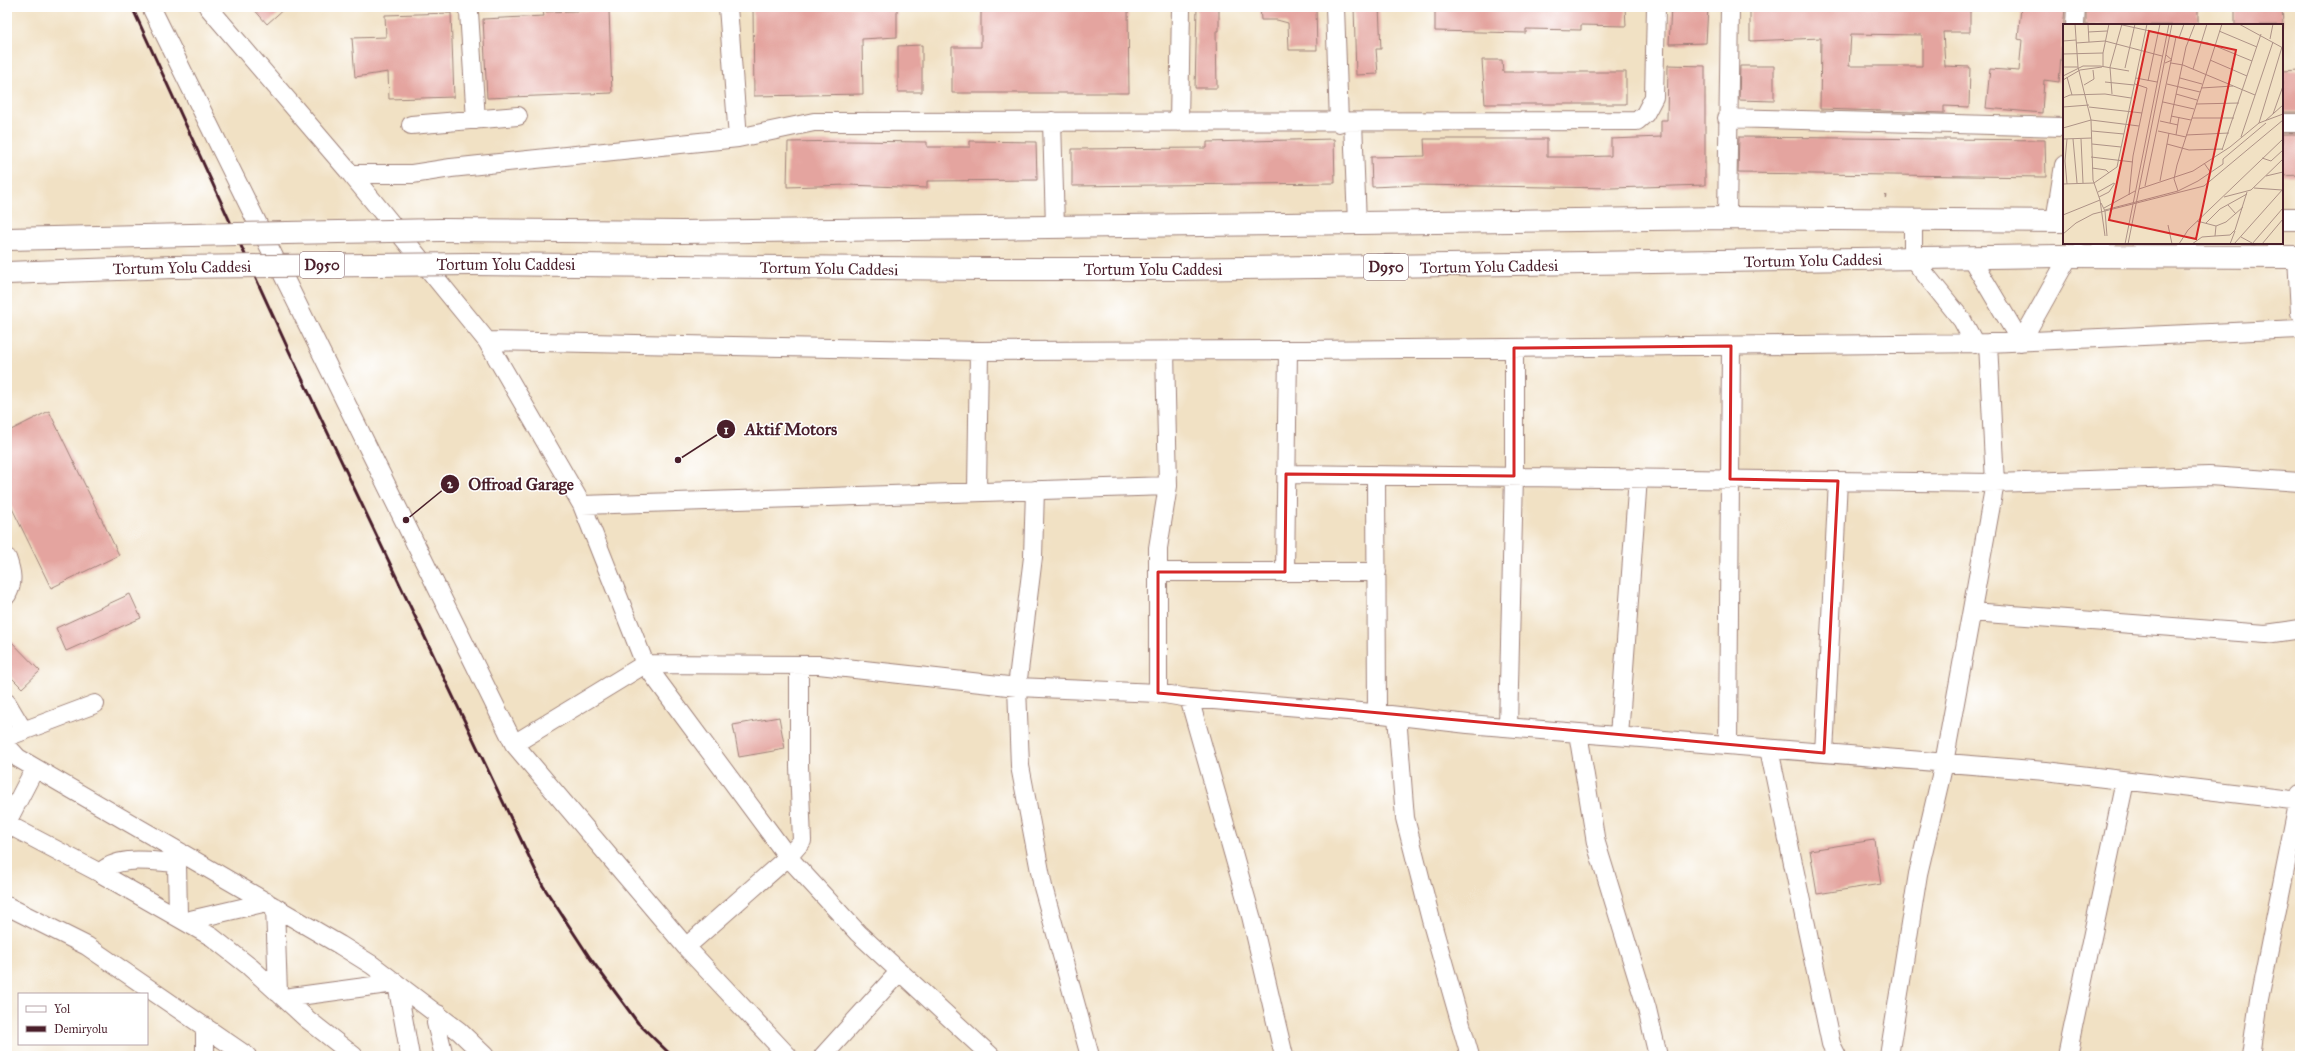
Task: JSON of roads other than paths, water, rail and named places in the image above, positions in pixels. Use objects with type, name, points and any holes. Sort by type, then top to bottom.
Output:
[{"type":"highway","name":"Tortum Yolu Caddesi","points":[[7,239],[440,230],[682,232],[1727,218],[2060,221]]},
{"type":"highway","points":[[2283,219],[2300,219]]},
{"type":"highway","name":"Tortum Yolu Caddesi","points":[[7,273],[173,267],[472,264],[983,270],[1182,269],[2069,256],[2299,257]]},
{"type":"street","points":[[151,7],[514,744],[686,947],[788,1056]]},
{"type":"street","points":[[208,7],[351,174],[487,341],[582,506],[645,664],[788,857],[858,933],[991,1056]]},
{"type":"street","points":[[466,7],[469,12],[476,120]]},
{"type":"street","points":[[728,7],[738,138]]},
{"type":"street","points":[[1179,122],[1181,7]]},
{"type":"street","points":[[1336,7],[1346,123],[1357,223]]},
{"type":"street","points":[[351,174],[412,174],[451,168],[738,138],[814,122],[1052,121],[1346,123],[1637,121],[1645,114],[1654,97],[1656,7]]},
{"type":"street","points":[[1727,218],[1727,118],[1730,7]]},
{"type":"street","points":[[2075,24],[2076,7]]},
{"type":"street","points":[[411,125],[518,116]]},
{"type":"street","points":[[1727,118],[2063,127]]},
{"type":"street","points":[[1052,121],[1055,227]]},
{"type":"street","points":[[2283,123],[2300,123]]},
{"type":"street","points":[[2060,221],[2063,179]]},
{"type":"street","points":[[1889,1056],[1918,874],[1944,763],[1995,483],[1981,344],[1913,259],[1913,220]]},
{"type":"street","points":[[2021,342],[2069,256]]},
{"type":"street","points":[[2299,257],[2300,313]]},
{"type":"street","points":[[1971,258],[2021,342]]},
{"type":"street","points":[[487,341],[979,352],[1165,351],[1981,344],[2300,329]]},
{"type":"street","points":[[1728,745],[1731,346]]},
{"type":"street","points":[[1508,727],[1514,476],[1514,348]]},
{"type":"street","points":[[1285,572],[1288,350]]},
{"type":"street","points":[[1158,693],[1158,548],[1168,486],[1165,351]]},
{"type":"street","points":[[976,492],[979,352]]},
{"type":"street","points":[[1286,474],[1995,483],[2209,476],[2300,482]]},
{"type":"street","points":[[1376,475],[1377,714]]},
{"type":"street","points":[[1619,736],[1638,478]]},
{"type":"street","points":[[1824,753],[1838,481]]},
{"type":"street","points":[[582,506],[1168,486]]},
{"type":"street","points":[[1035,490],[1033,557],[1017,688],[1020,766],[1043,887],[1090,1056]]},
{"type":"street","points":[[7,558],[12,571],[12,580],[7,595]]},
{"type":"street","points":[[1158,572],[1376,572]]},
{"type":"street","points":[[1972,612],[2266,634],[2300,629]]},
{"type":"street","points":[[514,744],[645,664],[819,665],[1017,688],[1158,693],[1189,698],[1508,727],[1944,763],[2125,780],[2300,799],[2259,1000],[2251,1056]]},
{"type":"street","points":[[686,947],[788,857],[802,841],[798,766],[799,665]]},
{"type":"street","points":[[1189,698],[1251,916],[1284,1056]]},
{"type":"street","points":[[7,703],[15,734],[95,704]]},
{"type":"street","points":[[1397,716],[1405,818],[1431,920],[1470,1056]]},
{"type":"street","points":[[1578,733],[1596,843],[1647,1009],[1658,1056]]},
{"type":"street","points":[[7,746],[18,758],[179,857],[271,905],[346,949],[438,1014],[459,1031],[485,1056]]},
{"type":"street","points":[[1769,749],[1831,1044],[1837,1056]]},
{"type":"street","points":[[35,768],[7,823],[182,919],[229,949],[354,1056]]},
{"type":"street","points":[[2067,1056],[2125,780]]},
{"type":"street","points":[[100,873],[108,865],[121,862],[179,857]]},
{"type":"street","points":[[179,857],[182,919]]},
{"type":"street","points":[[182,919],[271,905]]},
{"type":"street","points":[[271,905],[281,995]]},
{"type":"street","points":[[7,906],[87,946],[247,1056]]},
{"type":"street","points":[[824,1056],[899,972]]},
{"type":"street","points":[[281,995],[396,984]]},
{"type":"street","points":[[396,984],[410,1056]]},
{"type":"street","points":[[438,1014],[436,1023],[444,1056]]},
{"type":"street","points":[[205,1026],[205,1056]]},
{"type":"railway","points":[[132,7],[289,351],[543,886],[590,958],[638,1023],[672,1056]]},
{"type":"place","name":"Aktif Motors","points":[[678,460]]},
{"type":"place","name":"Offroad Garage","points":[[406,520]]}]
